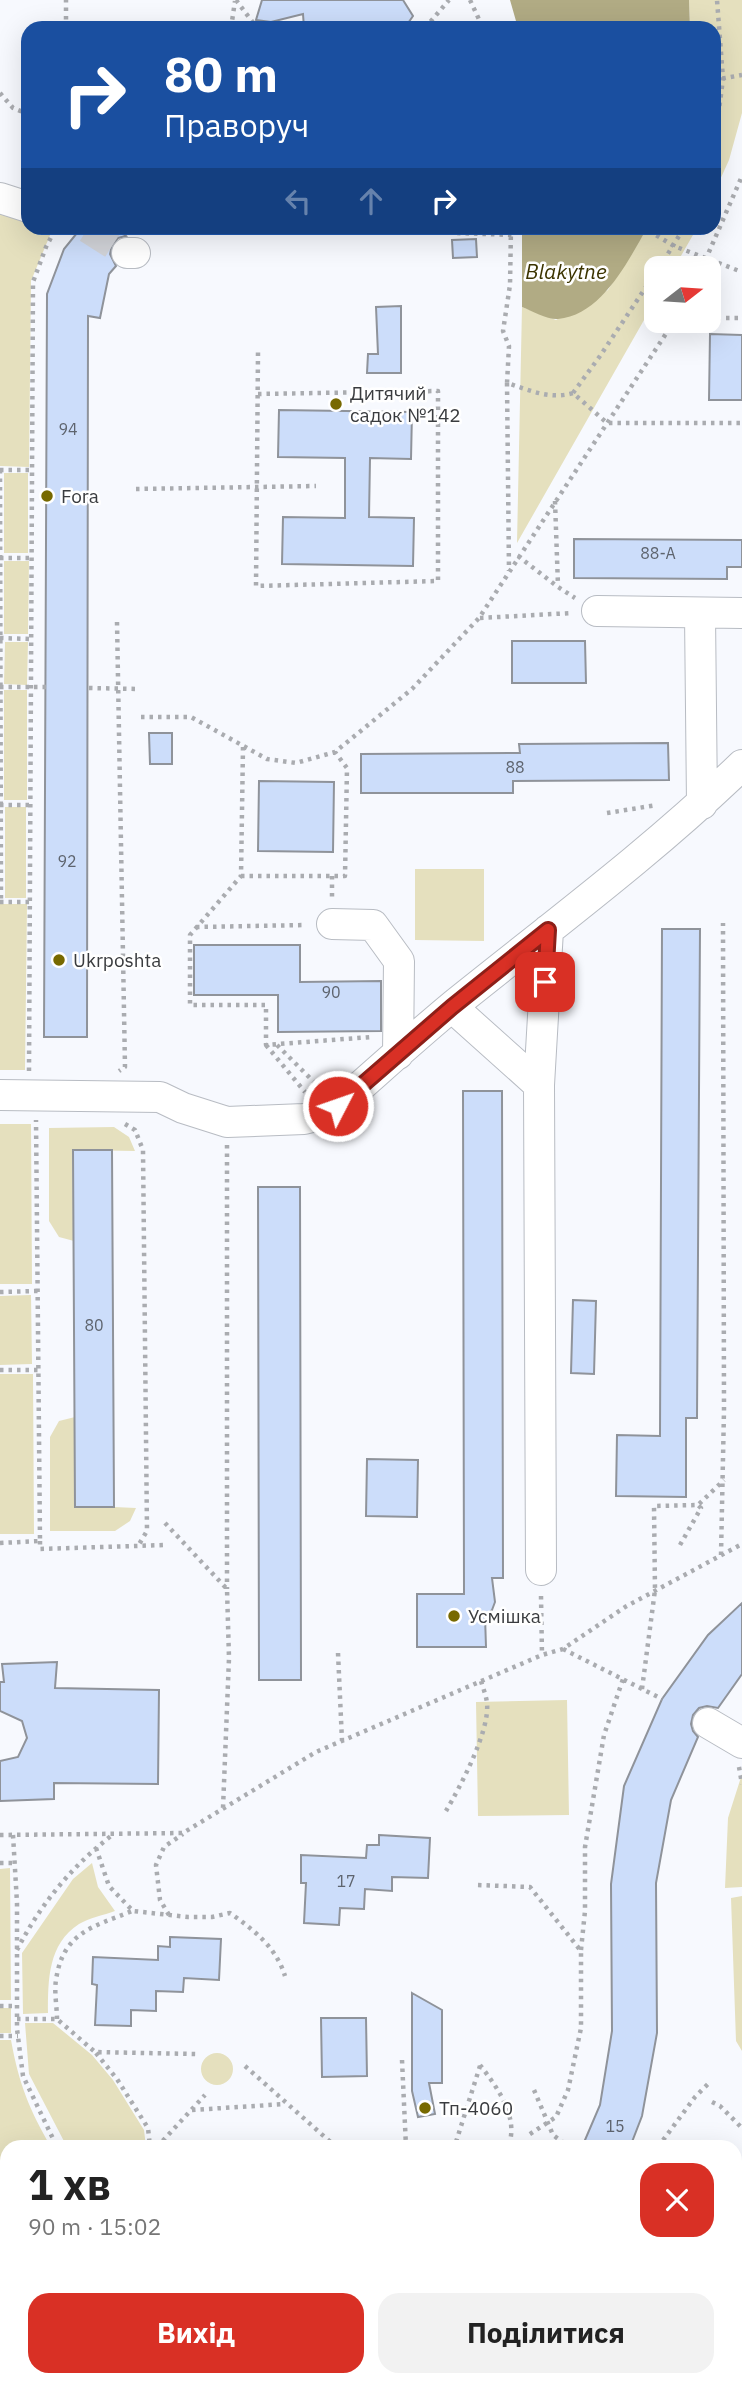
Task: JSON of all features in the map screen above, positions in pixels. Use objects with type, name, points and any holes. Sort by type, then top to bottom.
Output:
[{"type":"street","points":[[0,198],[21,206]]},
{"type":"street","points":[[597,611],[742,613]]},
{"type":"street","points":[[700,614],[702,804]]},
{"type":"street","points":[[9,1084],[33,1096],[160,1097],[183,1108],[227,1122],[304,1119],[331,1110],[398,1044],[452,1007],[548,930],[702,804],[742,765]]},
{"type":"street","points":[[332,925],[373,925],[399,961],[398,1044]]},
{"type":"street","points":[[541,1570],[539,1085],[548,930]]},
{"type":"street","points":[[452,1007],[539,1085]]},
{"type":"street","points":[[708,1723],[740,1755]]},
{"type":"path","points":[[66,0],[66,21]]},
{"type":"path","points":[[232,21],[236,0]]},
{"type":"path","points":[[236,0],[252,21]]},
{"type":"path","points":[[431,21],[449,0]]},
{"type":"path","points":[[470,0],[480,21]]},
{"type":"path","points":[[717,0],[719,21]]},
{"type":"path","points":[[721,53],[721,94]]},
{"type":"path","points":[[723,79],[742,75]]},
{"type":"path","points":[[0,93],[13,108],[21,111]]},
{"type":"path","points":[[721,226],[742,176]]},
{"type":"path","points":[[52,235],[33,282],[30,902],[40,1549],[165,1545]]},
{"type":"path","points":[[509,572],[509,345],[503,331],[510,285],[512,235]]},
{"type":"path","points":[[656,235],[698,256]]},
{"type":"path","points":[[667,256],[680,235]]},
{"type":"path","points":[[709,256],[717,235]]},
{"type":"path","points":[[721,265],[742,272]]},
{"type":"path","points":[[507,383],[545,395],[561,397],[573,393],[644,291]]},
{"type":"path","points":[[721,318],[742,318]]},
{"type":"path","points":[[141,718],[191,717],[267,759],[296,763],[335,752],[412,688],[479,618],[666,333]]},
{"type":"path","points":[[258,352],[256,586],[438,581],[438,391],[258,394]]},
{"type":"path","points":[[573,393],[607,423],[742,423]]},
{"type":"path","points":[[30,902],[0,902],[0,470],[32,470]]},
{"type":"path","points":[[136,489],[316,486]]},
{"type":"path","points":[[555,501],[558,587]]},
{"type":"path","points":[[518,556],[558,587],[597,611]]},
{"type":"path","points":[[0,558],[31,558]]},
{"type":"path","points":[[479,618],[597,611]]},
{"type":"path","points":[[117,622],[125,1067],[117,1073]]},
{"type":"path","points":[[0,638],[31,639]]},
{"type":"path","points":[[0,687],[46,687]]},
{"type":"path","points":[[89,688],[140,689]]},
{"type":"path","points":[[243,747],[242,876],[190,934],[190,1004],[266,1004],[266,1045],[331,1110]]},
{"type":"path","points":[[242,876],[345,876],[347,768],[335,752]]},
{"type":"path","points":[[607,813],[667,803]]},
{"type":"path","points":[[0,805],[30,805]]},
{"type":"path","points":[[721,1555],[724,1480],[723,923]]},
{"type":"path","points":[[196,927],[332,925]]},
{"type":"path","points":[[266,1045],[398,1044]]},
{"type":"path","points":[[277,1045],[331,1110]]},
{"type":"path","points":[[9,1084],[33,1096]]},
{"type":"path","points":[[117,1119],[135,1130],[143,1150],[147,1531],[138,1546]]},
{"type":"path","points":[[223,1809],[229,1658],[227,1122]]},
{"type":"path","points":[[0,1292],[38,1291]]},
{"type":"path","points":[[0,1370],[39,1370]]},
{"type":"path","points":[[642,1689],[656,1590],[654,1506],[698,1505],[724,1480]]},
{"type":"path","points":[[680,1545],[701,1508],[698,1505]]},
{"type":"path","points":[[165,1523],[227,1589]]},
{"type":"path","points":[[0,1543],[40,1541]]},
{"type":"path","points":[[169,1915],[160,1900],[156,1865],[164,1847],[183,1833],[316,1752],[542,1655],[563,1649],[625,1607],[742,1544]]},
{"type":"path","points":[[541,1570],[542,1655]]},
{"type":"path","points":[[563,1649],[662,1699]]},
{"type":"path","points":[[338,1653],[342,1741]]},
{"type":"path","points":[[527,2136],[556,2117],[568,2090],[581,2028],[585,1847],[604,1735],[623,1679]]},
{"type":"path","points":[[446,1811],[480,1741],[487,1705],[481,1681]]},
{"type":"path","points":[[740,1755],[742,1784]]},
{"type":"path","points":[[0,1835],[111,1836],[183,1833]]},
{"type":"path","points":[[13,1835],[17,1903],[17,2019],[23,2076],[54,2140]]},
{"type":"path","points":[[17,1950],[30,1925],[69,1872],[111,1836]]},
{"type":"path","points":[[96,1848],[109,1886],[133,1911]]},
{"type":"path","points":[[0,1863],[13,1863]]},
{"type":"path","points":[[478,1885],[530,1886],[581,1951]]},
{"type":"path","points":[[57,2019],[55,1981],[69,1943],[94,1927],[133,1911],[212,1917],[230,1913],[253,1928],[281,1962],[285,1976]]},
{"type":"path","points":[[0,2006],[17,2006]]},
{"type":"path","points":[[17,2019],[57,2019],[95,2052],[117,2079],[148,2128],[149,2140]]},
{"type":"path","points":[[0,2036],[18,2036]]},
{"type":"path","points":[[95,2052],[197,2054]]},
{"type":"path","points":[[402,2060],[406,2140]]},
{"type":"path","points":[[457,2140],[480,2065],[498,2088],[505,2105],[512,2140]]},
{"type":"path","points":[[244,2066],[328,2140]]},
{"type":"path","points":[[663,2140],[695,2097],[711,2081]]},
{"type":"path","points":[[534,2090],[547,2124],[553,2135],[560,2140]]},
{"type":"path","points":[[164,2140],[205,2095]]},
{"type":"path","points":[[712,2102],[720,2106],[742,2128]]},
{"type":"path","points":[[192,2110],[286,2104]]},
{"type":"shaded area","points":[[689,0],[742,0],[742,113],[729,160],[721,178],[721,21],[690,21]]},
{"type":"shaded area","points":[[0,201],[21,208],[21,235],[50,235],[31,281],[29,467],[0,466]]},
{"type":"shaded area","points":[[643,235],[693,235],[681,256],[644,256],[644,320],[517,543],[522,307],[556,320],[608,290]]},
{"type":"shaded area","points":[[4,473],[28,473],[28,553],[4,553]]},
{"type":"shaded area","points":[[4,561],[29,561],[28,634],[4,634]]},
{"type":"shaded area","points":[[5,642],[28,642],[27,685],[4,684]]},
{"type":"shaded area","points":[[4,690],[27,690],[27,800],[4,800]]},
{"type":"shaded area","points":[[5,807],[26,807],[26,898],[5,898]]},
{"type":"shaded area","points":[[415,869],[484,869],[484,941],[415,940]]},
{"type":"shaded area","points":[[0,904],[27,904],[25,1070],[0,1070]]},
{"type":"shaded area","points":[[0,1124],[31,1124],[32,1284],[0,1284]]},
{"type":"shaded area","points":[[114,1127],[129,1137],[135,1151],[73,1150],[74,1241],[59,1237],[49,1221],[49,1128]]},
{"type":"shaded area","points":[[31,1295],[32,1364],[0,1365],[0,1296]]},
{"type":"shaded area","points":[[0,1374],[33,1374],[34,1534],[0,1534]]},
{"type":"shaded area","points":[[75,1417],[114,1507],[136,1508],[130,1521],[115,1531],[50,1531],[50,1437],[59,1421]]},
{"type":"shaded area","points":[[567,1700],[569,1815],[478,1816],[476,1702]]},
{"type":"shaded area","points":[[742,1774],[742,1887],[725,1888],[728,1818]]},
{"type":"shaded area","points":[[92,1863],[98,1887],[115,1911],[83,1922],[69,1932],[61,1942],[52,1964],[48,2013],[23,2014],[22,1953],[73,1879]]},
{"type":"shaded area","points":[[10,1868],[11,2000],[0,2000],[0,1869]]},
{"type":"shaded area","points":[[742,1896],[742,2051],[736,2041],[731,1898]]},
{"type":"shaded area","points":[[0,2008],[11,2008],[11,2033],[0,2033]]},
{"type":"shaded area","points":[[25,2023],[53,2023],[92,2055],[113,2080],[144,2130],[145,2140],[63,2140],[29,2074]]},
{"type":"shaded area","points":[[0,2040],[11,2040],[26,2096],[47,2140],[0,2140]]},
{"type":"shaded area","points":[[217,2053],[228,2058],[233,2069],[228,2080],[217,2085],[206,2080],[201,2069],[206,2058]]},
{"type":"water","points":[[510,0],[689,0],[690,21],[516,21]]},
{"type":"water","name":"Blakytne","points":[[522,235],[643,235],[612,284],[588,308],[574,315],[554,319],[522,307]]},
{"type":"building","points":[[262,0],[403,0],[413,16],[410,21],[304,21],[303,14],[275,21],[256,20]]},
{"type":"building","points":[[75,235],[126,236],[118,238],[112,245],[110,254],[116,266],[109,274],[100,318],[88,316],[87,1037],[44,1037],[47,294],[64,249]]},
{"type":"building","points":[[476,239],[477,257],[453,258],[452,240]]},
{"type":"building","points":[[401,306],[401,373],[367,373],[368,354],[378,354],[376,307]]},
{"type":"building","points":[[710,334],[742,335],[742,400],[709,400]]},
{"type":"building","points":[[279,410],[412,412],[411,459],[370,458],[369,517],[414,518],[413,566],[282,564],[283,517],[345,518],[345,458],[278,457]]},
{"type":"building","points":[[574,539],[742,540],[742,567],[727,567],[727,579],[574,578]]},
{"type":"building","points":[[512,641],[585,641],[586,683],[512,683]]},
{"type":"building","points":[[149,733],[172,733],[172,764],[150,764]]},
{"type":"building","points":[[668,743],[669,780],[513,781],[513,793],[361,793],[361,754],[520,753],[519,744]]},
{"type":"building","points":[[259,781],[334,782],[333,852],[258,851]]},
{"type":"building","points":[[662,929],[700,929],[697,1418],[686,1418],[686,1497],[616,1496],[617,1435],[660,1436]]},
{"type":"building","points":[[194,945],[300,945],[300,982],[381,981],[381,1031],[278,1032],[278,995],[194,995]]},
{"type":"building","points":[[463,1091],[502,1091],[503,1578],[492,1578],[495,1602],[492,1610],[485,1616],[486,1647],[417,1647],[417,1594],[464,1594]]},
{"type":"building","points":[[73,1150],[112,1150],[114,1507],[75,1507]]},
{"type":"building","points":[[258,1187],[300,1187],[301,1680],[259,1680]]},
{"type":"building","points":[[573,1300],[596,1301],[594,1374],[571,1373]]},
{"type":"building","points":[[367,1459],[418,1460],[417,1517],[366,1516]]},
{"type":"building","points":[[742,1603],[742,1674],[718,1708],[699,1708],[693,1715],[691,1724],[698,1737],[671,1800],[656,1883],[657,2033],[642,2116],[633,2140],[585,2140],[600,2105],[612,2031],[611,1884],[624,1786],[662,1699],[708,1635]]},
{"type":"building","points":[[57,1662],[55,1688],[159,1690],[158,1784],[54,1783],[54,1799],[0,1801],[0,1761],[18,1757],[27,1738],[22,1721],[0,1711],[0,1682],[4,1682],[2,1664]]},
{"type":"building","points":[[379,1835],[430,1838],[428,1878],[392,1877],[392,1891],[365,1889],[364,1909],[340,1908],[339,1925],[304,1923],[306,1883],[301,1883],[301,1855],[366,1858],[367,1845],[379,1845]]},
{"type":"building","points":[[170,1937],[221,1939],[219,1980],[184,1978],[183,1992],[156,1991],[156,2011],[131,2010],[131,2026],[95,2025],[97,1985],[92,1984],[93,1957],[158,1960],[158,1946],[170,1947]]},
{"type":"building","points":[[412,1993],[442,2010],[442,2083],[429,2083],[435,2114],[418,2117],[412,2091]]},
{"type":"building","points":[[321,2018],[366,2018],[367,2076],[322,2077]]},
{"type":"tunnel","points":[[99,235],[127,253]]},
{"type":"place","name":"Дитячий садок №142","points":[[336,404]]},
{"type":"place","name":"Fora","points":[[47,496]]},
{"type":"place","name":"Ukrposhta","points":[[59,960]]},
{"type":"place","name":"Усмішка","points":[[454,1616]]},
{"type":"place","name":"Тп-4060","points":[[425,2108]]},
{"type":"route","points":[[338,1106],[452,1007],[548,930],[545,982]]}]
